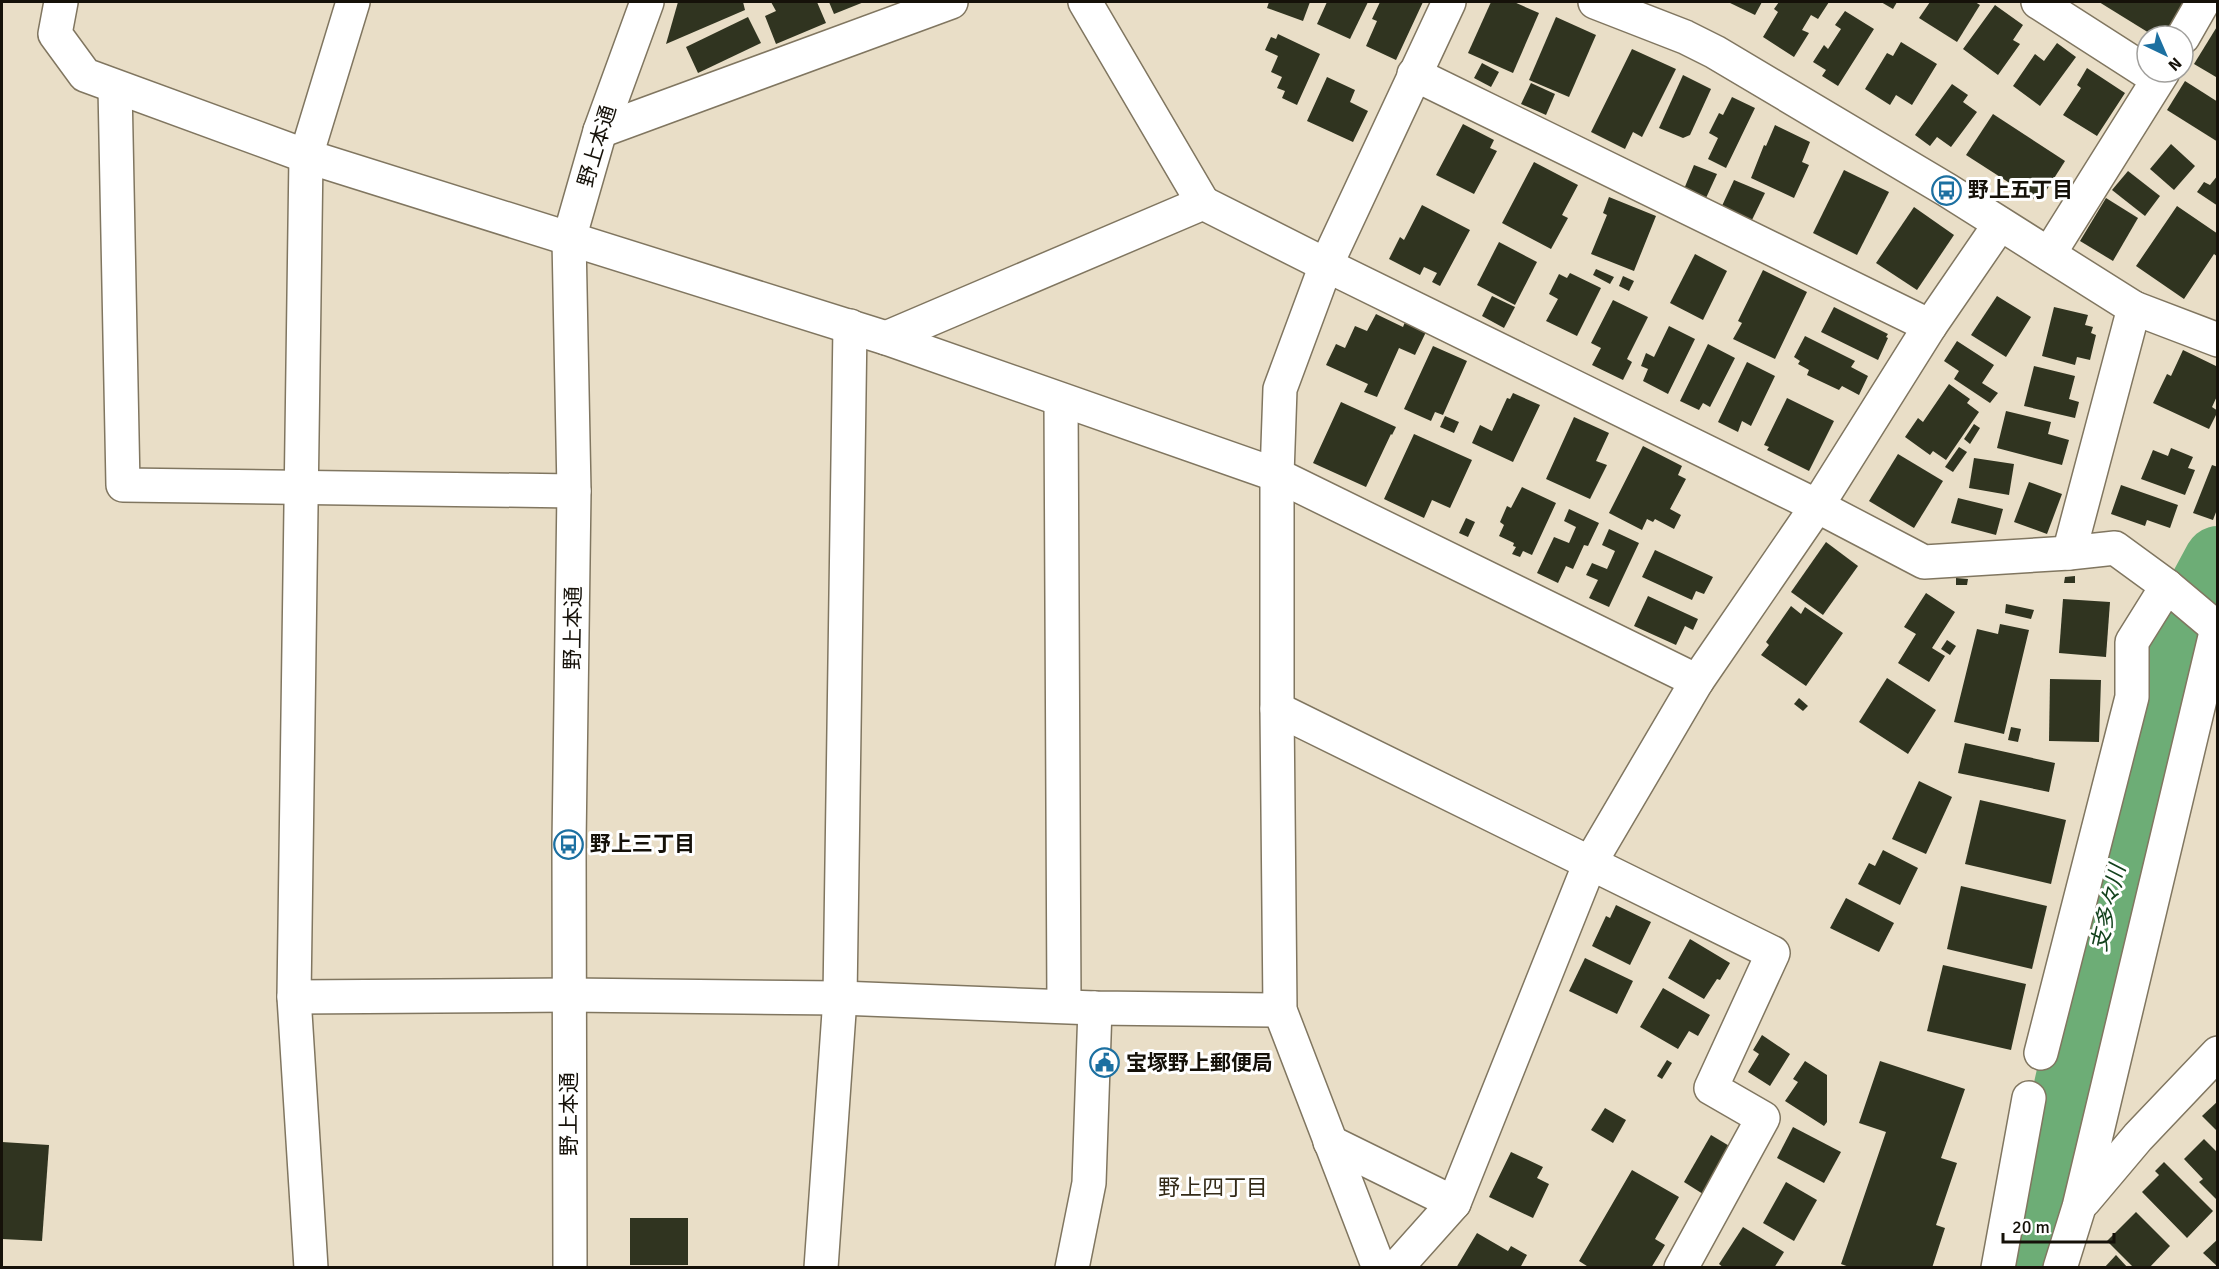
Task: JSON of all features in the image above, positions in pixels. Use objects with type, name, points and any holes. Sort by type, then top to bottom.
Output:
[{"type":"street","points":[[61,2],[55,34],[85,75],[306,156],[850,326],[1277,475],[1697,681]]},
{"type":"street","points":[[311,1268],[294,997],[306,156],[353,2]]},
{"type":"street","name":"野上本通","points":[[570,1268],[569,995],[574,491],[569,239],[600,131],[647,2]]},
{"type":"street","points":[[600,131],[951,2]]},
{"type":"street","points":[[1085,2],[1203,203],[1924,561],[2069,554],[2115,548],[2215,622],[2079,1207],[2060,1268]]},
{"type":"street","points":[[1379,1268],[1280,1010],[1277,475],[1280,389],[1326,265],[1449,2]]},
{"type":"street","points":[[1595,2],[1685,37],[1715,52],[1947,190],[2134,308],[2217,340]]},
{"type":"street","points":[[2038,2],[2135,62]]},
{"type":"street","points":[[2190,24],[2203,2]]},
{"type":"street","points":[[1414,74],[1930,326]]},
{"type":"street","points":[[2049,254],[2148,84]]},
{"type":"street","points":[[116,87],[123,485],[574,491]]},
{"type":"street","points":[[886,338],[1203,203]]},
{"type":"street","points":[[1396,1268],[1454,1203],[1590,863],[1697,681],[1817,506],[1930,326],[2001,224]]},
{"type":"street","points":[[2069,554],[2134,308]]},
{"type":"street","points":[[821,1268],[840,998],[850,326]]},
{"type":"street","points":[[1061,400],[1079,1007],[1089,1184],[1072,1268]]},
{"type":"street","points":[[2041,1053],[2132,697],[2132,642],[2171,589]]},
{"type":"street","points":[[1277,709],[1773,952],[1711,1088],[1763,1118],[1681,1268]]},
{"type":"street","points":[[294,997],[569,995],[840,998],[1079,1007],[1280,1010]]},
{"type":"street","points":[[2079,1207],[2138,1137],[2217,1053]]},
{"type":"street","points":[[1998,1268],[2029,1098]]},
{"type":"street","points":[[1330,1142],[1454,1203]]},
{"type":"building","points":[[678,2],[743,2],[745,10],[666,44]]},
{"type":"building","points":[[771,2],[817,2],[826,23],[776,44],[765,16],[776,11]]},
{"type":"building","points":[[829,2],[864,2],[834,14]]},
{"type":"building","points":[[1269,2],[1310,2],[1303,21],[1267,8]]},
{"type":"building","points":[[1327,2],[1368,2],[1350,39],[1317,24]]},
{"type":"building","points":[[1380,2],[1423,2],[1396,60],[1366,46],[1377,21],[1372,19]]},
{"type":"building","points":[[1491,2],[1514,2],[1539,13],[1513,73],[1468,53]]},
{"type":"building","points":[[1728,2],[1762,2],[1755,15]]},
{"type":"building","points":[[1779,2],[1829,2],[1818,19],[1811,15],[1802,30],[1809,33],[1794,57],[1763,37],[1778,12],[1774,9]]},
{"type":"building","points":[[1881,2],[1897,2],[1893,9]]},
{"type":"building","points":[[1930,2],[1975,2],[1980,5],[1957,42],[1919,18]]},
{"type":"building","points":[[2099,2],[2186,2],[2172,24],[2135,24]]},
{"type":"building","points":[[1995,5],[2023,25],[2013,40],[2020,44],[1998,75],[1963,49]]},
{"type":"building","points":[[1845,11],[1874,29],[1838,86],[1822,76],[1826,70],[1813,62],[1824,45],[1828,49],[1841,29],[1835,25]]},
{"type":"building","points":[[748,17],[761,43],[698,73],[686,47]]},
{"type":"building","points":[[1556,17],[1596,35],[1569,97],[1529,80]]},
{"type":"building","points":[[2218,25],[2218,76],[2195,65]]},
{"type":"building","points":[[1278,34],[1320,54],[1297,105],[1282,98],[1285,91],[1277,88],[1282,77],[1271,72],[1278,56],[1265,50],[1271,37],[1276,39]]},
{"type":"building","points":[[1901,42],[1937,64],[1912,105],[1896,95],[1890,105],[1865,89],[1887,53],[1893,56]]},
{"type":"building","points":[[2057,43],[2076,57],[2040,106],[2013,86],[2035,54],[2044,61]]},
{"type":"building","points":[[1632,49],[1676,69],[1642,137],[1633,132],[1625,149],[1591,132]]},
{"type":"building","points":[[1482,63],[1499,72],[1491,87],[1474,78]]},
{"type":"building","points":[[2087,68],[2125,93],[2097,136],[2063,115],[2081,88],[2077,85]]},
{"type":"building","points":[[1683,75],[1711,89],[1690,135],[1683,138],[1659,128]]},
{"type":"building","points":[[1327,77],[1355,90],[1350,102],[1368,111],[1353,142],[1307,121]]},
{"type":"building","points":[[1531,83],[1555,94],[1546,115],[1521,104]]},
{"type":"building","points":[[1952,84],[1968,95],[1963,102],[1977,112],[1951,147],[1937,137],[1930,146],[1915,135]]},
{"type":"building","points":[[2183,84],[2190,84],[2218,102],[2218,142],[2167,110]]},
{"type":"building","points":[[1732,97],[1755,108],[1726,168],[1708,159],[1718,138],[1709,133],[1719,113],[1723,115]]},
{"type":"building","points":[[1993,114],[2065,161],[2039,202],[1966,155]]},
{"type":"building","points":[[1463,124],[1494,140],[1490,148],[1497,151],[1474,194],[1436,175]]},
{"type":"building","points":[[1775,125],[1810,142],[1802,162],[1809,165],[1794,198],[1751,178]]},
{"type":"building","points":[[2171,144],[2195,166],[2174,190],[2150,169]]},
{"type":"building","points":[[1534,162],[1578,185],[1562,215],[1568,218],[1551,249],[1502,223]]},
{"type":"building","points":[[1694,165],[1717,174],[1706,198],[1684,189]]},
{"type":"building","points":[[1844,170],[1889,192],[1857,255],[1813,233]]},
{"type":"building","points":[[2128,171],[2160,196],[2145,216],[2112,190]]},
{"type":"building","points":[[2218,175],[2218,206],[2197,192],[2204,182],[2210,185]]},
{"type":"building","points":[[1734,180],[1765,193],[1751,222],[1721,208]]},
{"type":"building","points":[[1609,197],[1656,216],[1634,271],[1591,254],[1607,215],[1603,213]]},
{"type":"building","points":[[2106,198],[2138,218],[2113,261],[2080,241]]},
{"type":"building","points":[[1422,205],[1470,230],[1440,286],[1432,282],[1437,273],[1424,267],[1420,275],[1389,259],[1400,237],[1404,240]]},
{"type":"building","points":[[2177,206],[2218,234],[2218,257],[2214,254],[2184,299],[2136,266]]},
{"type":"building","points":[[1914,207],[1954,235],[1917,290],[1876,263]]},
{"type":"building","points":[[1499,242],[1537,262],[1515,305],[1477,285]]},
{"type":"building","points":[[1695,254],[1727,271],[1703,320],[1670,303]]},
{"type":"building","points":[[1596,269],[1614,277],[1610,284],[1593,275]]},
{"type":"building","points":[[1763,270],[1807,292],[1775,359],[1733,339],[1742,323],[1738,321]]},
{"type":"building","points":[[1570,273],[1601,288],[1577,336],[1546,321],[1558,299],[1549,294],[1559,274],[1567,278]]},
{"type":"building","points":[[1623,276],[1634,281],[1629,291],[1619,286]]},
{"type":"building","points":[[1492,296],[1515,307],[1504,328],[1482,316]]},
{"type":"building","points":[[1997,296],[2031,317],[2006,357],[1971,335]]},
{"type":"building","points":[[1613,300],[1648,317],[1627,359],[1632,362],[1623,380],[1592,365],[1601,348],[1591,343]]},
{"type":"building","points":[[1834,307],[1888,334],[1878,360],[1821,332]]},
{"type":"building","points":[[2054,307],[2088,315],[2085,325],[2093,327],[2091,333],[2096,335],[2090,360],[2077,357],[2075,365],[2042,356]]},
{"type":"building","points":[[1376,314],[1403,327],[1405,322],[1426,332],[1415,355],[1399,348],[1377,397],[1364,392],[1368,384],[1326,365],[1336,344],[1345,348],[1355,326],[1367,331]]},
{"type":"building","points":[[1669,326],[1695,339],[1668,394],[1643,381],[1648,369],[1641,366],[1646,353],[1654,357]]},
{"type":"building","points":[[1805,336],[1855,361],[1851,367],[1868,376],[1859,395],[1842,386],[1839,390],[1807,375],[1809,370],[1798,364],[1800,361],[1794,357]]},
{"type":"building","points":[[1957,341],[1994,365],[1982,383],[1998,393],[1990,403],[1954,379],[1959,371],[1944,361]]},
{"type":"building","points":[[1708,344],[1735,358],[1710,407],[1703,403],[1699,410],[1680,401]]},
{"type":"building","points":[[1433,346],[1467,361],[1443,415],[1435,412],[1431,421],[1404,409]]},
{"type":"building","points":[[2183,350],[2218,367],[2218,394],[2212,407],[2218,411],[2209,429],[2153,403],[2167,374],[2171,376]]},
{"type":"building","points":[[1747,362],[1775,376],[1751,426],[1742,421],[1738,432],[1718,422]]},
{"type":"building","points":[[2034,366],[2075,376],[2069,399],[2079,402],[2075,418],[2024,406]]},
{"type":"building","points":[[1949,384],[1970,399],[1967,403],[1979,412],[1946,460],[1933,451],[1930,455],[1905,437],[1918,418],[1923,422]]},
{"type":"building","points":[[1513,393],[1540,405],[1513,462],[1472,443],[1480,425],[1492,431],[1507,398],[1510,399]]},
{"type":"building","points":[[1787,398],[1834,421],[1809,471],[1767,450],[1769,447],[1764,445]]},
{"type":"building","points":[[1341,402],[1396,427],[1366,487],[1313,463]]},
{"type":"building","points":[[2006,411],[2051,422],[2048,434],[2069,440],[2062,465],[1997,448]]},
{"type":"building","points":[[1445,416],[1459,422],[1454,433],[1440,427]]},
{"type":"building","points":[[1574,417],[1609,433],[1596,461],[1607,465],[1590,499],[1546,479]]},
{"type":"building","points":[[1974,424],[1980,428],[1970,444],[1964,439]]},
{"type":"building","points":[[1414,434],[1472,460],[1450,508],[1432,500],[1424,518],[1384,499]]},
{"type":"building","points":[[1643,446],[1682,466],[1678,475],[1686,479],[1670,509],[1681,515],[1674,529],[1655,519],[1653,522],[1647,519],[1642,530],[1609,513]]},
{"type":"building","points":[[1959,447],[1967,452],[1953,472],[1945,467]]},
{"type":"building","points":[[2171,448],[2193,457],[2188,468],[2195,470],[2185,495],[2141,479],[2153,450],[2168,456]]},
{"type":"building","points":[[1898,454],[1943,481],[1914,528],[1869,501]]},
{"type":"building","points":[[1974,458],[2014,464],[2009,495],[1969,488]]},
{"type":"building","points":[[2212,465],[2218,467],[2218,507],[2213,520],[2193,513]]},
{"type":"building","points":[[2029,482],[2062,494],[2047,534],[2014,522]]},
{"type":"building","points":[[2121,485],[2178,505],[2170,528],[2147,520],[2145,526],[2111,514]]},
{"type":"building","points":[[1522,487],[1556,503],[1532,555],[1523,551],[1520,557],[1512,554],[1516,547],[1513,546],[1514,543],[1499,536],[1504,525],[1500,522],[1507,506],[1511,508]]},
{"type":"building","points":[[1958,498],[2003,509],[1996,535],[1951,523]]},
{"type":"building","points":[[1569,509],[1599,523],[1588,546],[1584,545],[1573,569],[1566,566],[1558,583],[1537,573],[1554,537],[1569,543],[1576,527],[1564,521]]},
{"type":"building","points":[[1466,518],[1475,522],[1468,537],[1459,533]]},
{"type":"building","points":[[1609,529],[1639,543],[1609,607],[1589,598],[1598,580],[1586,575],[1592,563],[1607,569],[1615,551],[1602,545]]},
{"type":"building","points":[[1826,542],[1858,566],[1823,615],[1791,592]]},
{"type":"building","points":[[1655,550],[1713,577],[1704,594],[1696,591],[1692,600],[1642,577]]},
{"type":"building","points":[[2075,576],[2075,583],[2064,583],[2065,577]]},
{"type":"building","points":[[1956,578],[1968,579],[1967,585],[1956,585]]},
{"type":"building","points":[[1926,593],[1955,612],[1932,648],[1945,656],[1929,682],[1898,663],[1916,634],[1904,627]]},
{"type":"building","points":[[1648,596],[1698,619],[1693,630],[1685,626],[1676,645],[1634,626]]},
{"type":"building","points":[[2063,599],[2110,602],[2106,657],[2059,653]]},
{"type":"building","points":[[2006,604],[2034,610],[2031,619],[2005,613]]},
{"type":"building","points":[[1791,606],[1801,614],[1805,607],[1843,633],[1806,686],[1761,655],[1769,645],[1766,642]]},
{"type":"building","points":[[2000,624],[2029,630],[2004,734],[1954,722],[1977,629],[1998,634]]},
{"type":"building","points":[[1947,640],[1956,646],[1950,655],[1941,649]]},
{"type":"building","points":[[1887,678],[1936,710],[1908,754],[1859,722]]},
{"type":"building","points":[[2050,679],[2101,680],[2099,742],[2049,741]]},
{"type":"building","points":[[1799,698],[1808,706],[1803,711],[1794,704]]},
{"type":"building","points":[[2011,727],[2021,729],[2018,742],[2008,740]]},
{"type":"building","points":[[1965,743],[2055,763],[2049,792],[1958,773]]},
{"type":"building","points":[[1919,781],[1952,797],[1926,854],[1892,839]]},
{"type":"building","points":[[1980,800],[2066,820],[2051,884],[1965,864]]},
{"type":"building","points":[[1883,850],[1918,868],[1900,905],[1858,884],[1869,863],[1875,866]]},
{"type":"building","points":[[1961,886],[2047,906],[2032,969],[1947,949]]},
{"type":"building","points":[[1846,898],[1894,923],[1879,952],[1830,928]]},
{"type":"building","points":[[1616,905],[1651,922],[1630,965],[1592,946],[1606,916],[1610,918]]},
{"type":"building","points":[[1690,939],[1730,963],[1720,980],[1717,979],[1704,999],[1668,978]]},
{"type":"building","points":[[1585,958],[1633,981],[1617,1014],[1569,991]]},
{"type":"building","points":[[1943,965],[2026,984],[2011,1050],[1927,1031]]},
{"type":"building","points":[[1663,988],[1710,1015],[1698,1036],[1689,1031],[1678,1049],[1640,1027]]},
{"type":"building","points":[[1762,1035],[1790,1054],[1770,1086],[1748,1072],[1759,1054],[1753,1050]]},
{"type":"building","points":[[1667,1060],[1672,1063],[1662,1079],[1657,1076]]},
{"type":"building","points":[[1805,1061],[1827,1075],[1827,1122],[1824,1126],[1785,1101],[1798,1082],[1793,1079]]},
{"type":"building","points":[[1880,1061],[1965,1089],[1941,1158],[1957,1163],[1936,1225],[1945,1228],[1932,1268],[1852,1268],[1841,1264],[1886,1132],[1859,1123]]},
{"type":"building","points":[[2218,1101],[2218,1132],[2202,1116]]},
{"type":"building","points":[[1605,1108],[1626,1120],[1613,1143],[1591,1130]]},
{"type":"building","points":[[1793,1127],[1841,1152],[1824,1183],[1777,1158]]},
{"type":"building","points":[[1711,1135],[1731,1147],[1703,1194],[1684,1182]]},
{"type":"building","points":[[2204,1139],[2218,1153],[2218,1201],[2199,1182],[2203,1179],[2184,1159]]},
{"type":"building","points":[[2,1142],[49,1145],[42,1241],[2,1239]]},
{"type":"building","points":[[1511,1152],[1543,1167],[1537,1178],[1549,1184],[1533,1218],[1489,1197]]},
{"type":"building","points":[[2164,1162],[2213,1211],[2187,1238],[2142,1192],[2159,1175],[2155,1171]]},
{"type":"building","points":[[1632,1170],[1679,1197],[1655,1239],[1665,1245],[1651,1268],[1590,1268],[1579,1261]]},
{"type":"building","points":[[1786,1182],[1817,1200],[1794,1241],[1763,1223]]},
{"type":"building","points":[[2136,1212],[2170,1246],[2149,1268],[2134,1268],[2107,1241]]},
{"type":"building","points":[[630,1218],[688,1218],[688,1265],[630,1265]]},
{"type":"building","points":[[1743,1227],[1784,1252],[1774,1268],[1724,1268],[1719,1264]]},
{"type":"building","points":[[1477,1233],[1508,1251],[1511,1246],[1527,1255],[1520,1268],[1456,1268]]},
{"type":"building","points":[[2218,1239],[2218,1267],[2203,1253]]},
{"type":"building","points":[[2116,1255],[2128,1268],[2104,1268]]},
{"type":"waterway","name":"支多々川","points":[[2027,1268],[2164,660],[2218,560]]},
{"type":"place","name":"野上五丁目","points":[[1947,190]]},
{"type":"place","name":"野上三丁目","points":[[569,844]]},
{"type":"place","name":"宝塚野上郵便局","points":[[1105,1063]]},
{"type":"district","name":"野上四丁目","points":[[1213,1187]]}]
